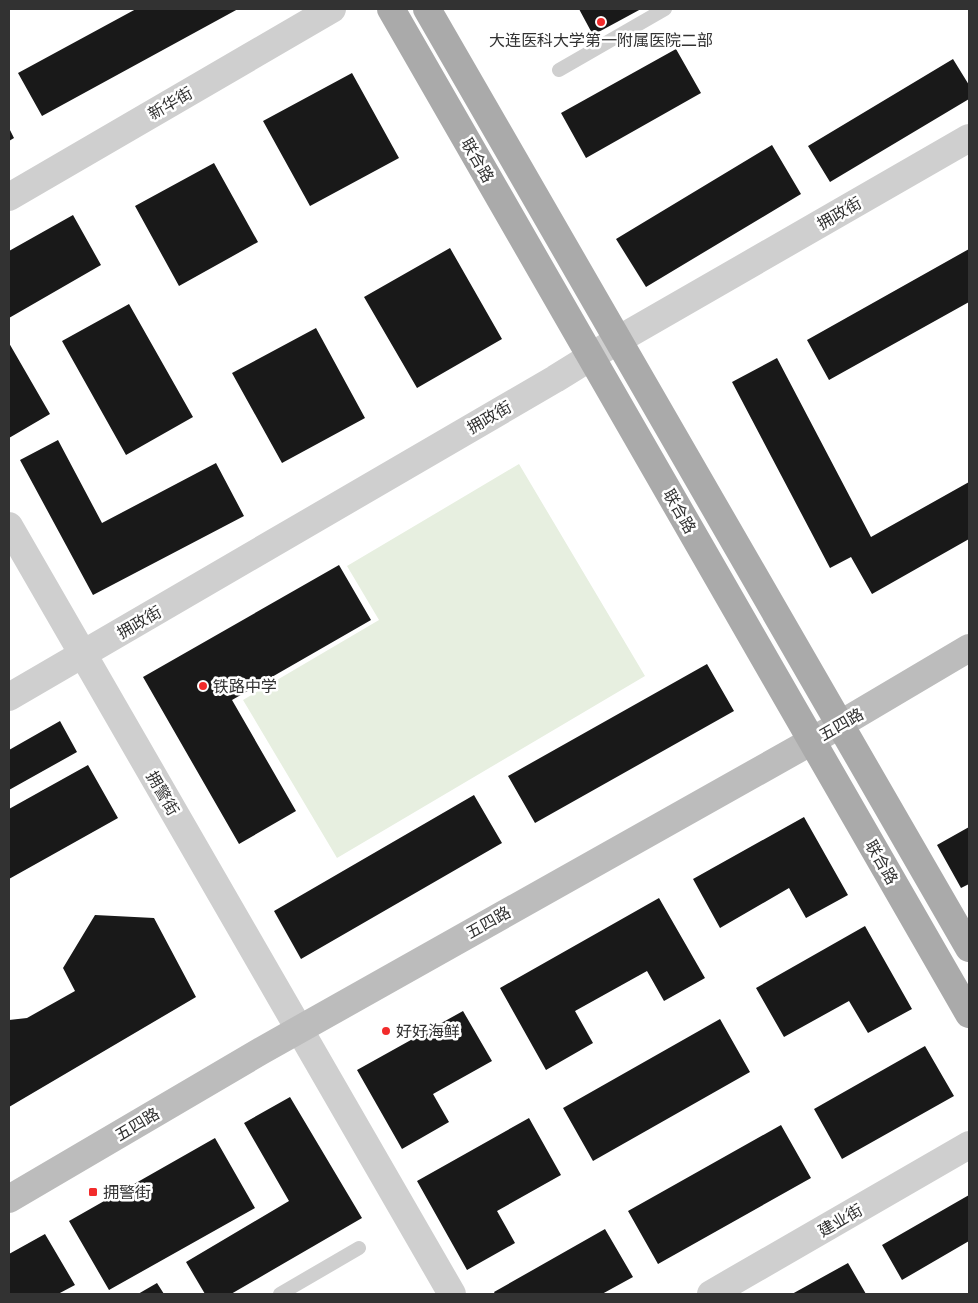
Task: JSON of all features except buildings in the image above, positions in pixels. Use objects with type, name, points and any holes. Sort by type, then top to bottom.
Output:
[{"type":"main road","name":"联合路","points":[[391,9],[969,1014]]},
{"type":"main road","name":"联合路","points":[[427,9],[969,948]]},
{"type":"main road","name":"五四路","points":[[9,1199],[299,1029],[812,741],[969,648]]},
{"type":"street","name":"新华街","points":[[9,197],[332,9]]},
{"type":"street","name":"拥政街","points":[[9,697],[546,384],[618,340],[969,138]]},
{"type":"street","name":"拥警街","points":[[9,526],[452,1294]]},
{"type":"street","name":"建业街","points":[[710,1294],[969,1146]]},
{"type":"lane","points":[[559,70],[665,9]]},
{"type":"lane","points":[[280,1294],[359,1248]]},
{"type":"green space","points":[[519,464],[645,676],[337,858],[243,700],[379,620],[347,566]]},
{"type":"place","name":"大连医科大学第一附属医院二部","points":[[601,22]]},
{"type":"place","name":"铁路中学","points":[[203,686]]},
{"type":"place","name":"好好海鲜","points":[[386,1031]]},
{"type":"place","name":"拥警街","points":[[93,1192]]}]
